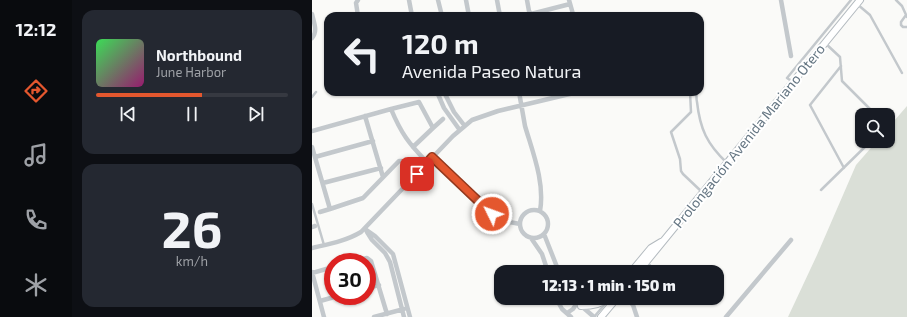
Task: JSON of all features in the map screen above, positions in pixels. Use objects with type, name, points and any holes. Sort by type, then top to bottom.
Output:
[{"type":"street","points":[[357,12],[356,3],[358,0]]},
{"type":"street","points":[[409,0],[411,12]]},
{"type":"street","points":[[438,0],[441,12]]},
{"type":"street","points":[[466,0],[468,12]]},
{"type":"street","points":[[497,0],[499,12]]},
{"type":"street","points":[[527,0],[530,12]]},
{"type":"street","points":[[781,0],[791,56]]},
{"type":"street","name":"Prolongación Avenida Mariano Otero","points":[[644,265],[825,43],[856,1]]},
{"type":"street","points":[[538,12],[570,2],[572,12]]},
{"type":"street","points":[[312,14],[316,34],[312,38]]},
{"type":"street","points":[[438,96],[446,112],[459,129]]},
{"type":"street","points":[[447,96],[454,112],[464,125]]},
{"type":"street","points":[[520,96],[540,182],[542,196],[540,211]]},
{"type":"street","points":[[312,248],[353,237],[365,229],[459,129],[472,120],[483,115],[562,96]]},
{"type":"street","points":[[312,131],[419,102],[432,128]]},
{"type":"street","points":[[391,109],[407,140],[427,162]]},
{"type":"street","points":[[365,116],[384,177]]},
{"type":"street","points":[[413,147],[442,119]]},
{"type":"street","points":[[315,157],[373,141]]},
{"type":"street","points":[[312,147],[330,209]]},
{"type":"street","points":[[432,157],[486,210],[504,221],[520,224]]},
{"type":"street","points":[[320,212],[360,200],[401,160],[417,174]]},
{"type":"street","points":[[323,183],[381,168]]},
{"type":"street","points":[[531,238],[544,234],[548,229],[548,220],[540,211],[532,210],[527,212],[521,218],[520,224],[524,234],[531,238],[542,254],[546,265]]},
{"type":"street","points":[[365,229],[381,241],[393,254],[410,317]]},
{"type":"street","points":[[365,229],[372,240],[385,253],[390,262],[404,317]]},
{"type":"street","points":[[544,234],[558,265]]},
{"type":"street","points":[[637,265],[651,248],[667,237]]},
{"type":"street","points":[[726,317],[791,240]]},
{"type":"street","points":[[324,269],[312,272],[324,317]]},
{"type":"street","points":[[376,276],[387,314]]},
{"type":"street","points":[[320,301],[324,300]]},
{"type":"street","points":[[560,305],[571,317]]},
{"type":"street","points":[[567,313],[579,305],[594,317]]},
{"type":"street","points":[[602,317],[611,305]]},
{"type":"street","points":[[633,305],[637,317]]},
{"type":"street","points":[[374,317],[408,308]]},
{"type":"lane","points":[[896,0],[906,16],[901,22],[901,25],[903,27],[907,27]]},
{"type":"lane","points":[[793,82],[787,78],[856,1],[870,15],[902,73]]},
{"type":"lane","points":[[825,43],[840,56],[842,81],[869,108]]},
{"type":"lane","points":[[841,66],[810,105],[844,168]]},
{"type":"lane","points":[[312,97],[316,92]]},
{"type":"lane","points":[[690,96],[692,112],[674,129],[672,135],[680,159],[681,171],[703,193]]},
{"type":"lane","points":[[696,96],[702,129],[712,148],[727,163]]},
{"type":"lane","points":[[820,190],[864,148]]},
{"type":"lane","points":[[312,204],[324,246]]},
{"type":"lane","points":[[647,262],[650,265]]},
{"type":"lane","points":[[594,317],[603,305]]},
{"type":"shaded area","points":[[907,106],[907,317],[788,317],[856,165],[871,148],[895,148],[895,120]]},
{"type":"route","points":[[417,174],[432,157],[486,210],[492,214]]}]
